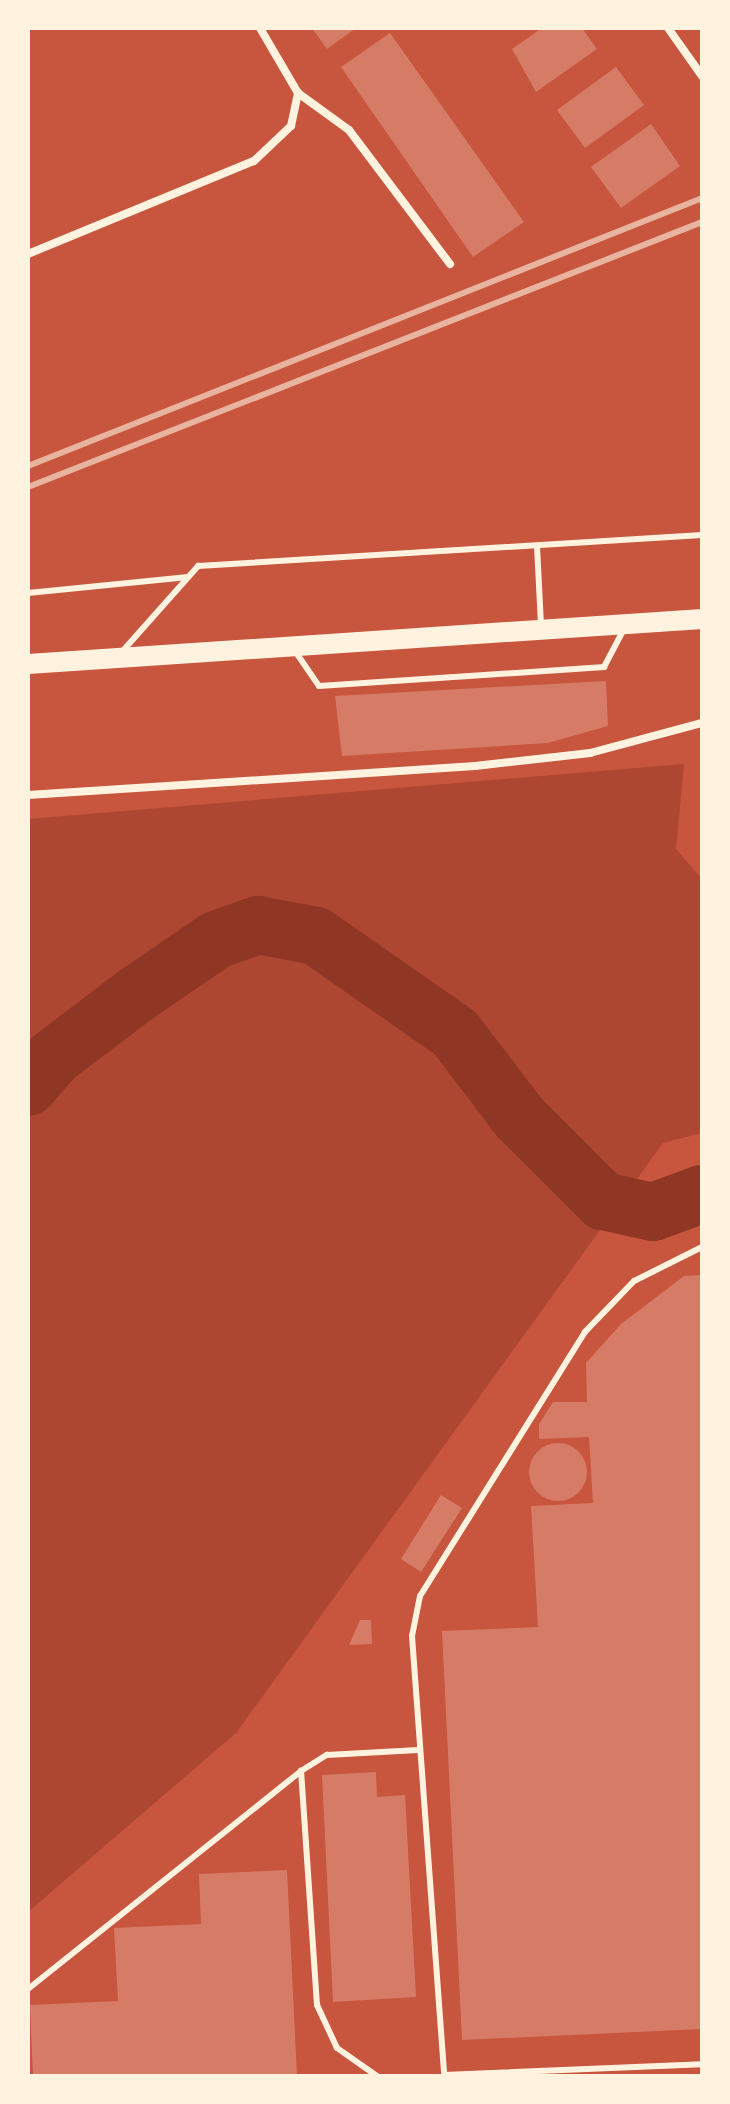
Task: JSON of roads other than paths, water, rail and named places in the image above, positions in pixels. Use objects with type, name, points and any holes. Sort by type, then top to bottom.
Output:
[{"type":"main road","points":[[28,664],[702,619]]},
{"type":"street","points":[[260,28],[298,93],[349,130],[450,264]]},
{"type":"street","points":[[668,28],[702,76]]},
{"type":"street","points":[[28,254],[254,161],[291,126],[298,93]]},
{"type":"street","points":[[28,795],[475,766],[590,753],[702,723]]},
{"type":"lane","points":[[115,659],[198,566],[702,535]]},
{"type":"lane","points":[[537,546],[542,632]]},
{"type":"lane","points":[[28,593],[188,577]]},
{"type":"lane","points":[[293,648],[319,686],[604,667],[626,624]]},
{"type":"lane","points":[[444,2075],[412,1636],[420,1596],[585,1332],[634,1281],[702,1247]]},
{"type":"lane","points":[[28,1989],[301,1771],[327,1755],[418,1750]]},
{"type":"lane","points":[[301,1771],[317,2005],[337,2048],[377,2076]]},
{"type":"lane","points":[[432,2076],[702,2064]]},
{"type":"waterway","points":[[28,1087],[54,1057],[137,994],[216,940],[258,925],[316,936],[455,1033],[519,1117],[603,1201],[653,1212],[702,1194]]},
{"type":"railway","points":[[28,466],[702,198]]},
{"type":"railway","points":[[28,487],[702,222]]}]
